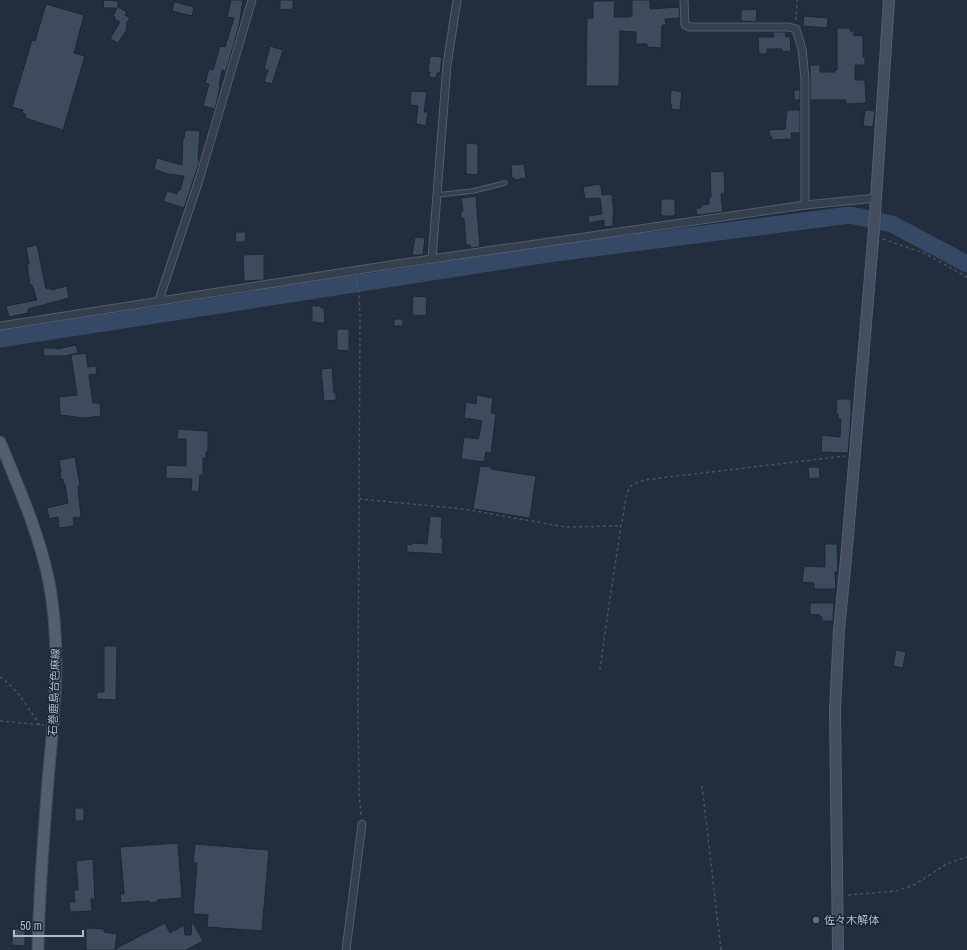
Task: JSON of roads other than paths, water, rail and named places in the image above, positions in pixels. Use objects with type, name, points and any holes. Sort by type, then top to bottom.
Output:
[{"type":"main road","name":"石巻鹿島台色麻線","points":[[0,442],[28,510],[49,582],[54,620],[56,677],[41,869],[38,950]]},
{"type":"street","points":[[159,300],[199,180],[252,0]]},
{"type":"street","points":[[432,259],[447,65],[457,0]]},
{"type":"street","points":[[684,0],[685,25],[690,27],[789,27],[796,29],[802,50],[805,79],[805,205]]},
{"type":"street","points":[[838,950],[835,710],[838,637],[855,455],[873,232],[889,0]]},
{"type":"street","points":[[0,326],[355,270],[805,205],[875,202]]},
{"type":"street","points":[[346,950],[362,824]]},
{"type":"lane","points":[[437,195],[473,191],[505,184]]},
{"type":"waterway","points":[[0,339],[548,254],[850,215],[892,224],[967,264]]},
{"type":"place","name":"佐々木解体","points":[[816,920]]}]
